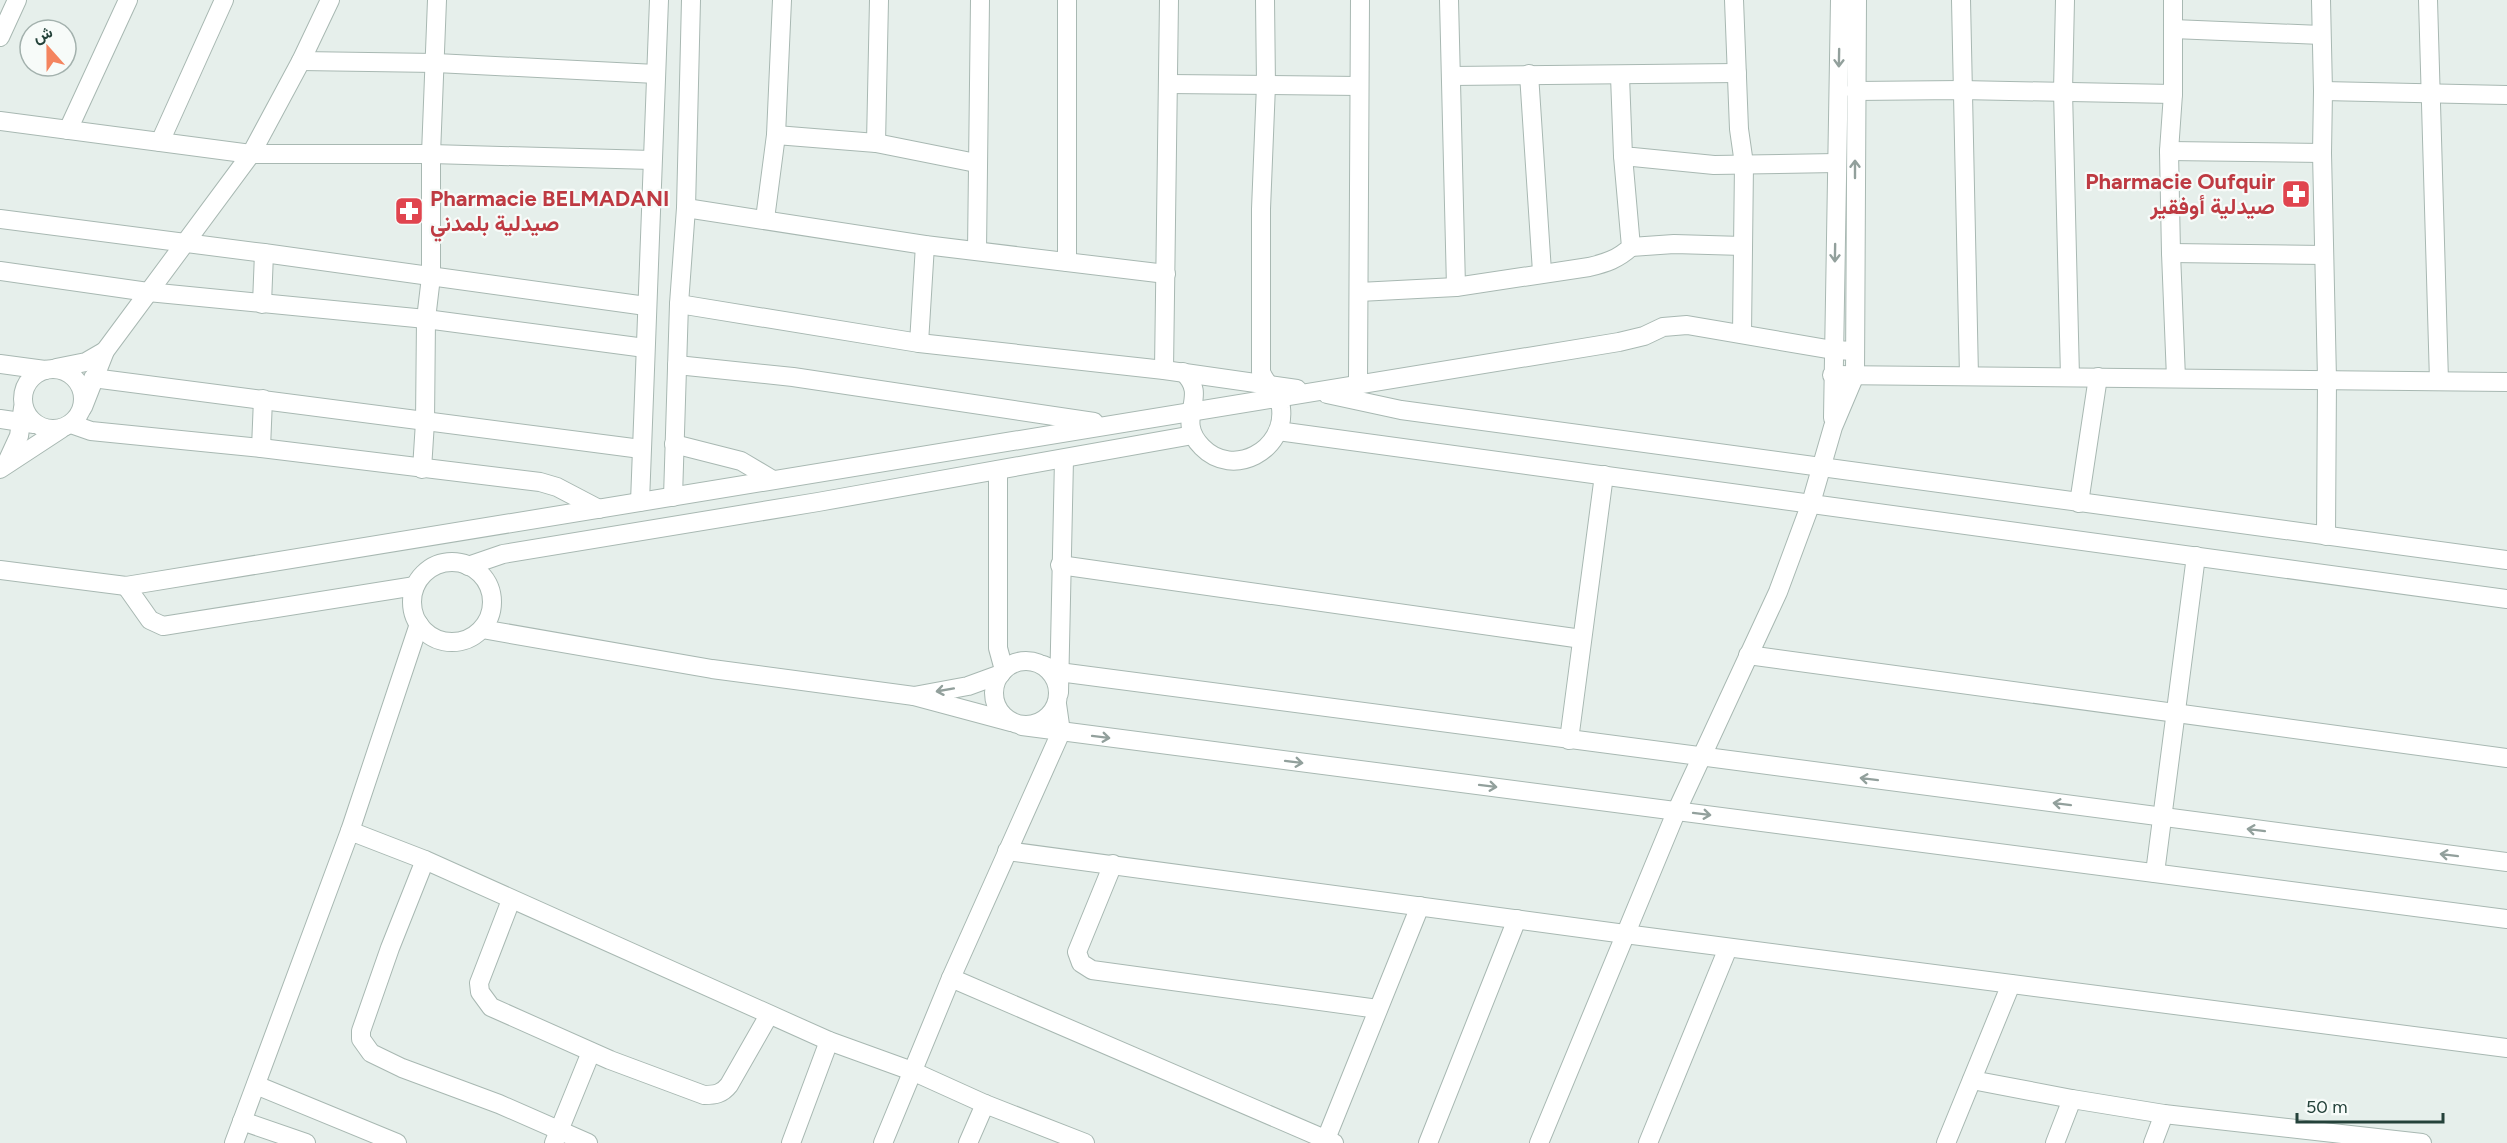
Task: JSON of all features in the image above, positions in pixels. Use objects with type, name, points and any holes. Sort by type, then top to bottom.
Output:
[{"type":"street","points":[[1,33],[17,0]]},
{"type":"street","points":[[69,130],[128,0]]},
{"type":"street","points":[[160,142],[224,0]]},
{"type":"street","points":[[3,466],[67,426],[78,416],[105,351],[251,154],[301,61],[330,0]]},
{"type":"street","points":[[422,469],[426,319],[431,277],[431,154],[437,0]]},
{"type":"street","points":[[640,502],[659,0]]},
{"type":"street","points":[[673,497],[676,365],[686,208],[691,0]]},
{"type":"street","points":[[765,219],[776,135],[782,0]]},
{"type":"street","points":[[876,143],[879,0]]},
{"type":"street","points":[[977,251],[976,163],[980,0]]},
{"type":"street","points":[[1067,0],[1067,262]]},
{"type":"street","points":[[1164,370],[1169,0]]},
{"type":"street","points":[[1183,372],[1194,385],[1194,403],[1189,422],[1193,435],[1202,447],[1214,456],[1228,461],[1243,461],[1257,456],[1269,447],[1281,421],[1272,391],[1261,372],[1261,209],[1266,85],[1265,0]]},
{"type":"street","points":[[1358,378],[1360,0]]},
{"type":"street","points":[[1449,0],[1456,287]]},
{"type":"street","points":[[1734,0],[1739,129],[1744,164],[1742,334]]},
{"type":"street","points":[[1833,427],[1832,375],[1840,0]]},
{"type":"street","points":[[1539,1143],[1677,810],[1778,592],[1822,468],[1833,427],[1855,375],[1857,0]]},
{"type":"street","points":[[1961,0],[1961,90],[1969,376]]},
{"type":"street","points":[[2065,0],[2064,91],[2070,377]]},
{"type":"street","points":[[2173,0],[2173,94],[2169,151],[2170,253],[2176,378]]},
{"type":"street","points":[[2321,0],[2327,380],[2326,536]]},
{"type":"street","points":[[2428,0],[2439,381]]},
{"type":"street","points":[[2173,29],[2321,35]]},
{"type":"street","points":[[301,61],[436,63],[656,74]]},
{"type":"street","points":[[1451,76],[1737,73]]},
{"type":"street","points":[[1529,74],[1542,272]]},
{"type":"street","points":[[1620,76],[1623,156],[1632,247]]},
{"type":"street","points":[[1169,84],[1359,86]]},
{"type":"street","points":[[1855,91],[1961,90],[2173,94]]},
{"type":"street","points":[[2324,91],[2507,95]]},
{"type":"street","points":[[0,121],[251,154],[431,154],[652,160]]},
{"type":"street","points":[[776,135],[876,143],[976,163]]},
{"type":"street","points":[[2169,151],[2322,153]]},
{"type":"street","points":[[1623,156],[1714,165],[1836,163]]},
{"type":"street","points":[[686,208],[925,245],[1166,274]]},
{"type":"street","points":[[0,219],[646,306]]},
{"type":"street","points":[[1359,292],[1456,287],[1606,263],[1621,257],[1632,247],[1674,244],[1743,246]]},
{"type":"street","points":[[919,343],[925,245]]},
{"type":"street","points":[[262,304],[264,253]]},
{"type":"street","points":[[2170,253],[2324,255]]},
{"type":"street","points":[[0,271],[148,292],[426,319],[645,348]]},
{"type":"street","points":[[679,304],[919,343],[1183,372],[1272,391],[1316,391],[1619,342],[1674,325],[1687,325],[1833,350],[1855,351]]},
{"type":"street","points":[[3,466],[14,450],[26,418],[24,389],[36,374],[86,362],[105,351]]},
{"type":"street","points":[[0,364],[68,372],[78,381],[83,394],[83,407]]},
{"type":"street","points":[[676,365],[793,377],[1111,425]]},
{"type":"street","points":[[1832,375],[2507,382]]},
{"type":"street","points":[[2079,503],[2097,377]]},
{"type":"street","points":[[93,378],[641,449]]},
{"type":"street","points":[[0,570],[126,586],[1190,412],[1272,391]]},
{"type":"street","points":[[1316,391],[1401,410],[2507,560]]},
{"type":"street","points":[[261,448],[262,399]]},
{"type":"street","points":[[0,419],[26,418],[42,428],[67,426],[91,431],[261,448],[540,482],[557,487],[599,509]]},
{"type":"street","points":[[1278,431],[2507,599]]},
{"type":"street","points":[[468,566],[503,554],[1193,435]]},
{"type":"street","points":[[674,444],[741,460],[773,480]]},
{"type":"street","points":[[883,1143],[951,978],[1061,732],[1058,698],[1051,669],[1060,565],[1064,459]]},
{"type":"street","points":[[998,470],[998,648],[1002,672],[994,689],[994,699],[998,709],[1018,724],[1044,721],[1052,713],[1058,698]]},
{"type":"street","points":[[1569,740],[1604,475]]},
{"type":"street","points":[[2155,873],[2196,556]]},
{"type":"street","points":[[456,562],[468,566],[483,577],[491,594],[492,606],[489,619],[472,637],[460,642],[436,639],[425,632],[412,611],[411,598],[415,586],[431,568],[443,563],[456,562]]},
{"type":"street","points":[[1060,565],[1582,639]]},
{"type":"street","points":[[126,586],[150,620],[163,626],[415,586]]},
{"type":"street","points":[[234,1143],[350,831],[419,624]]},
{"type":"street","points":[[482,629],[712,669],[914,696],[1018,724],[1061,732],[2507,919]]},
{"type":"street","points":[[1748,655],[2507,758]]},
{"type":"street","points":[[914,696],[968,686],[1022,661],[1051,669],[1569,740],[2507,862]]},
{"type":"street","points":[[350,831],[425,860],[830,1041],[912,1071],[1060,1138],[1085,1143]]},
{"type":"street","points":[[1007,851],[1728,948],[2507,1048]]},
{"type":"street","points":[[425,860],[390,948],[361,1031],[361,1040],[365,1048],[402,1068],[499,1104],[557,1137],[588,1143]]},
{"type":"street","points":[[1113,864],[1077,952],[1081,963],[1092,970],[1378,1009]]},
{"type":"street","points":[[511,900],[479,983],[480,992],[491,1006],[591,1052],[704,1095],[713,1095],[723,1092],[729,1085],[769,1015]]},
{"type":"street","points":[[951,978],[1330,1141],[1378,1009],[1420,906]]},
{"type":"street","points":[[1428,1143],[1517,920]]},
{"type":"street","points":[[1648,1143],[1728,948]]},
{"type":"street","points":[[1946,1143],[2011,984]]},
{"type":"street","points":[[791,1143],[830,1041]]},
{"type":"street","points":[[557,1137],[591,1052]]},
{"type":"street","points":[[1972,1080],[2164,1114],[2422,1143]]},
{"type":"street","points":[[256,1085],[397,1143]]},
{"type":"street","points":[[2055,1143],[2072,1099]]},
{"type":"street","points":[[968,1143],[985,1104]]},
{"type":"street","points":[[2152,1143],[2164,1114]]},
{"type":"street","points":[[242,1121],[306,1143]]},
{"type":"place","name":"Pharmacie Oufquir صيدلية أوفقير","points":[[2296,194]]},
{"type":"place","name":"Pharmacie BELMADANI صيدلية بلمدني","points":[[409,211]]}]
